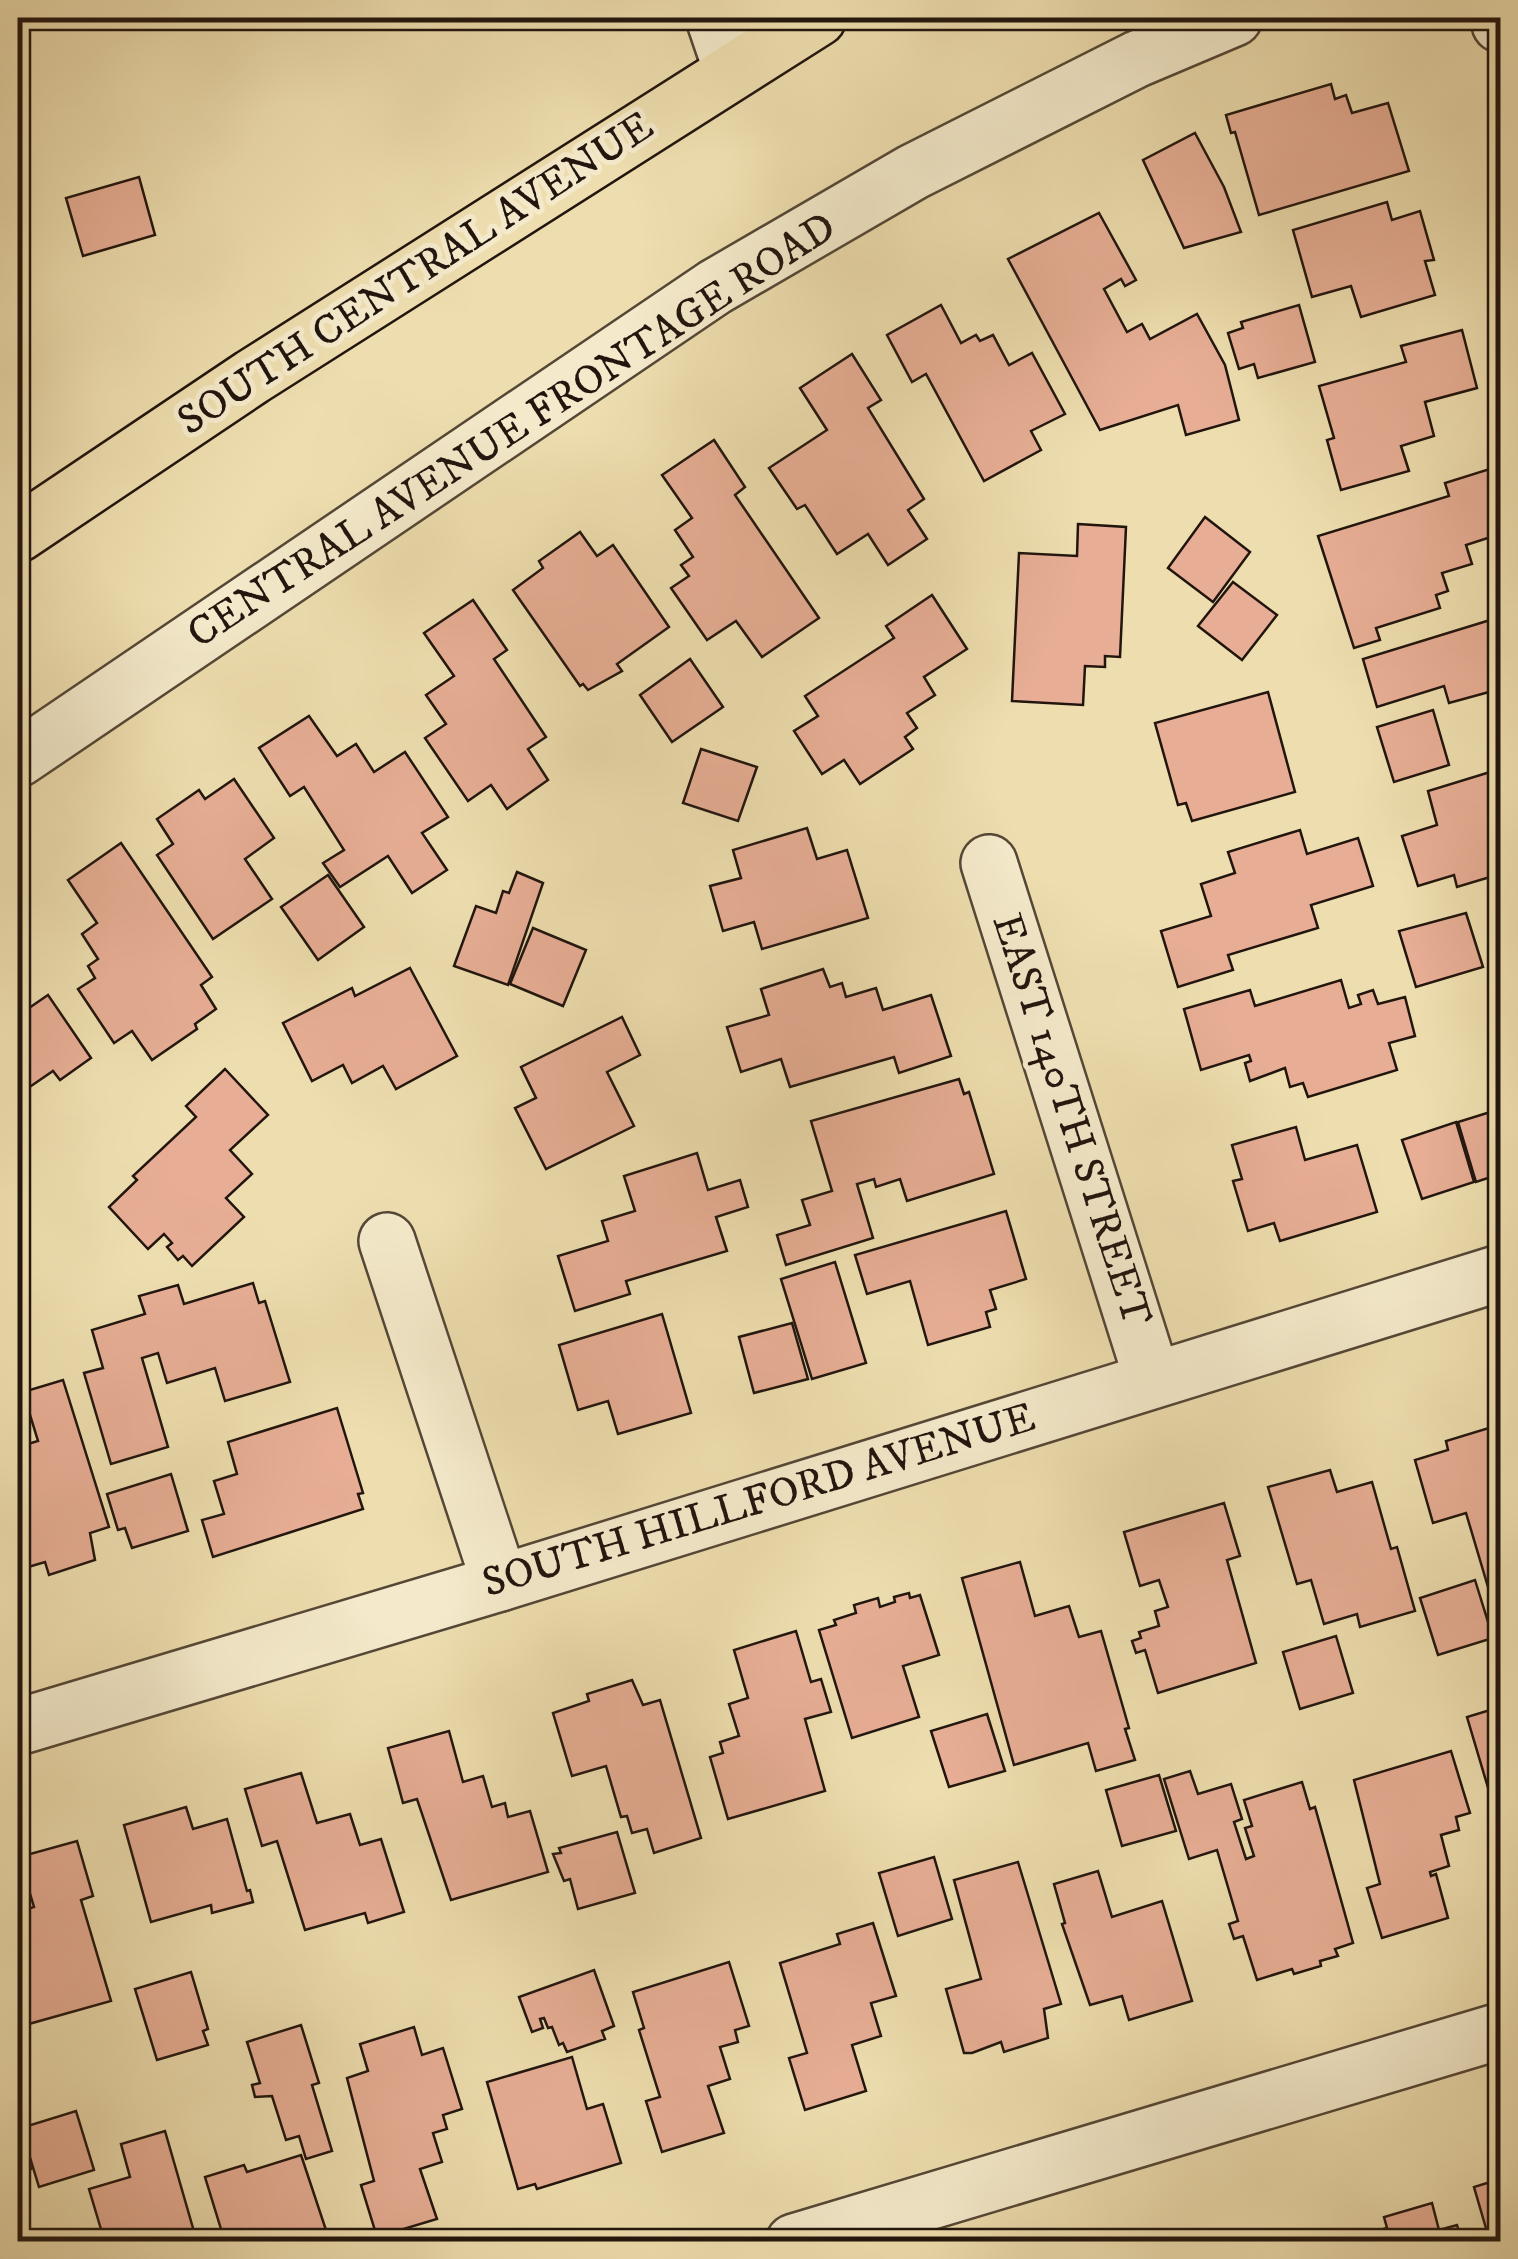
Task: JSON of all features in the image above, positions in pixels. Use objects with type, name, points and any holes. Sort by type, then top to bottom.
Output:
[{"type":"main road","name":"SOUTH CENTRAL AVENUE","points":[[18,534],[252,377],[818,18]]},
{"type":"street","points":[[714,18],[732,71]]},
{"type":"street","name":"CENTRAL AVENUE FRONTAGE ROAD","points":[[18,760],[715,287],[914,172],[1137,60],[1234,18]]},
{"type":"street","name":"EAST 140TH STREET","points":[[989,863],[1152,1378]]},
{"type":"street","points":[[388,1240],[500,1583]]},
{"type":"street","name":"SOUTH HILLFORD AVENUE","points":[[18,1727],[500,1583],[1500,1273]]},
{"type":"street","points":[[794,2242],[1500,2031]]},
{"type":"building","points":[[1331,84],[1335,99],[1346,95],[1352,113],[1388,103],[1409,171],[1259,215],[1235,132],[1231,133],[1226,115]]},
{"type":"building","points":[[1195,133],[1224,187],[1241,232],[1184,248],[1143,160]]},
{"type":"building","points":[[139,177],[155,235],[83,256],[66,198]]},
{"type":"building","points":[[1387,202],[1392,220],[1420,211],[1434,260],[1425,261],[1435,295],[1361,317],[1351,286],[1312,297],[1293,230]]},
{"type":"building","points":[[1099,213],[1136,280],[1125,286],[1121,279],[1104,289],[1127,332],[1142,324],[1150,339],[1197,314],[1225,365],[1239,420],[1186,435],[1178,405],[1100,430],[1008,259]]},
{"type":"building","points":[[941,305],[961,343],[976,335],[980,341],[993,335],[1009,365],[1032,353],[1065,414],[1031,431],[1041,450],[984,481],[926,374],[912,382],[887,335]]},
{"type":"building","points":[[1299,305],[1315,362],[1258,378],[1254,364],[1239,369],[1228,333],[1243,328],[1241,322]]},
{"type":"building","points":[[1462,330],[1477,388],[1425,402],[1434,436],[1401,446],[1409,471],[1341,490],[1327,440],[1334,438],[1319,386],[1406,362],[1401,346]]},
{"type":"building","points":[[852,354],[881,400],[868,408],[924,499],[908,510],[927,539],[888,565],[868,534],[837,554],[805,505],[797,509],[769,468],[827,430],[800,388]]},
{"type":"building","points":[[714,440],[745,487],[735,495],[819,618],[762,657],[736,621],[707,640],[671,588],[689,576],[681,565],[693,557],[675,530],[692,518],[662,475]]},
{"type":"building","points":[[1496,467],[1500,482],[1500,534],[1466,545],[1472,564],[1442,573],[1448,591],[1436,595],[1440,608],[1376,628],[1380,640],[1354,648],[1318,536],[1449,496],[1445,483]]},
{"type":"building","points":[[1205,517],[1250,552],[1213,602],[1168,568]]},
{"type":"building","points":[[1078,524],[1126,527],[1120,657],[1105,656],[1105,667],[1085,666],[1083,705],[1012,701],[1019,553],[1077,556]]},
{"type":"building","points":[[580,532],[597,556],[613,545],[669,627],[617,664],[622,671],[588,690],[583,684],[580,686],[513,590],[543,568],[539,561]]},
{"type":"building","points":[[1233,582],[1277,615],[1242,660],[1198,626]]},
{"type":"building","points":[[932,595],[967,649],[924,677],[935,695],[907,713],[917,728],[905,737],[913,749],[860,784],[844,760],[822,774],[794,731],[818,716],[805,696],[894,638],[886,626]]},
{"type":"building","points":[[473,600],[507,650],[494,659],[546,737],[528,749],[548,780],[507,809],[491,785],[468,801],[425,738],[446,724],[426,695],[454,676],[424,633]]},
{"type":"building","points":[[1500,617],[1500,689],[1449,703],[1444,686],[1377,707],[1363,659]]},
{"type":"building","points":[[690,659],[723,707],[672,742],[640,695]]},
{"type":"building","points":[[1268,692],[1295,792],[1192,821],[1186,803],[1178,805],[1155,723]]},
{"type":"building","points":[[1433,710],[1449,765],[1394,782],[1377,727]]},
{"type":"building","points":[[309,716],[337,756],[356,744],[374,772],[405,752],[448,817],[422,833],[447,870],[412,893],[388,856],[340,887],[323,863],[344,850],[304,787],[290,796],[259,748]]},
{"type":"building","points":[[701,749],[757,767],[738,821],[683,803]]},
{"type":"building","points":[[1500,769],[1500,874],[1457,887],[1454,875],[1418,886],[1402,836],[1437,825],[1428,791]]},
{"type":"building","points":[[234,779],[274,838],[245,859],[272,899],[213,939],[157,855],[173,844],[157,819],[199,790],[205,799]]},
{"type":"building","points":[[807,828],[817,859],[847,850],[868,918],[762,949],[754,922],[723,931],[710,886],[741,878],[733,850]]},
{"type":"building","points":[[1300,830],[1307,854],[1358,838],[1373,886],[1311,905],[1318,928],[1228,955],[1233,970],[1178,987],[1161,931],[1211,916],[1201,884],[1235,873],[1228,852]]},
{"type":"building","points":[[121,843],[212,977],[201,985],[216,1009],[195,1024],[197,1029],[152,1060],[132,1031],[114,1043],[78,989],[95,978],[88,966],[98,959],[82,934],[97,923],[68,880]]},
{"type":"building","points":[[517,872],[543,883],[508,985],[454,966],[476,906],[496,913],[503,891],[509,893]]},
{"type":"building","points":[[328,875],[364,927],[318,960],[281,907]]},
{"type":"building","points":[[1466,913],[1483,967],[1416,987],[1399,931]]},
{"type":"building","points":[[533,928],[586,950],[563,1006],[510,984]]},
{"type":"building","points":[[410,968],[457,1056],[396,1089],[383,1066],[352,1083],[343,1065],[312,1081],[283,1023],[352,988],[355,996]]},
{"type":"building","points":[[823,969],[830,987],[842,983],[846,997],[876,988],[883,1010],[931,995],[951,1056],[899,1073],[894,1057],[790,1087],[781,1059],[741,1072],[727,1027],[769,1015],[761,989]]},
{"type":"building","points":[[1341,980],[1349,1008],[1361,1004],[1358,995],[1373,990],[1378,1004],[1405,997],[1415,1036],[1389,1043],[1397,1070],[1308,1097],[1303,1083],[1290,1087],[1285,1068],[1250,1081],[1245,1063],[1251,1061],[1249,1055],[1201,1070],[1184,1009],[1250,990],[1255,1006]]},
{"type":"building","points":[[18,991],[29,1008],[48,995],[91,1058],[60,1080],[53,1071],[18,1095]]},
{"type":"building","points":[[622,1017],[640,1055],[607,1072],[634,1126],[546,1169],[515,1108],[536,1098],[521,1067]]},
{"type":"building","points":[[225,1069],[268,1115],[230,1150],[252,1174],[226,1198],[244,1217],[192,1266],[183,1256],[178,1260],[167,1247],[172,1243],[164,1234],[148,1249],[109,1207],[137,1180],[133,1176],[196,1117],[186,1106]]},
{"type":"building","points":[[959,1079],[964,1094],[969,1092],[994,1174],[907,1201],[900,1179],[876,1187],[874,1179],[857,1184],[873,1238],[786,1265],[777,1235],[810,1225],[802,1200],[832,1191],[811,1121]]},
{"type":"building","points":[[1500,1109],[1500,1174],[1476,1182],[1458,1122]]},
{"type":"building","points":[[1456,1122],[1474,1182],[1422,1199],[1402,1140]]},
{"type":"building","points":[[1296,1127],[1305,1160],[1357,1145],[1377,1212],[1280,1241],[1274,1223],[1248,1231],[1233,1181],[1242,1179],[1232,1145]]},
{"type":"building","points":[[697,1153],[708,1190],[740,1180],[748,1207],[716,1217],[727,1251],[626,1281],[630,1294],[575,1311],[558,1256],[608,1241],[602,1221],[635,1211],[624,1176]]},
{"type":"building","points":[[1006,1211],[1026,1279],[990,1290],[996,1309],[986,1312],[990,1327],[928,1345],[910,1281],[867,1294],[855,1255]]},
{"type":"building","points":[[835,1262],[866,1363],[812,1379],[781,1279]]},
{"type":"building","points":[[253,1283],[259,1303],[265,1301],[290,1382],[225,1401],[215,1368],[167,1383],[158,1353],[142,1358],[168,1447],[111,1464],[84,1373],[103,1368],[92,1330],[145,1314],[139,1296],[178,1285],[184,1304]]},
{"type":"building","points":[[662,1314],[691,1413],[618,1434],[608,1401],[578,1410],[559,1345]]},
{"type":"building","points":[[792,1323],[808,1379],[754,1393],[739,1337]]},
{"type":"building","points":[[63,1380],[109,1527],[90,1533],[95,1560],[49,1575],[45,1562],[18,1570],[18,1447],[38,1441],[23,1392]]},
{"type":"building","points":[[337,1408],[363,1493],[358,1494],[363,1509],[213,1557],[202,1520],[224,1514],[214,1481],[237,1474],[228,1442]]},
{"type":"building","points":[[1492,1427],[1500,1453],[1500,1594],[1491,1597],[1466,1513],[1433,1523],[1415,1460],[1448,1450],[1446,1441]]},
{"type":"building","points":[[1330,1470],[1337,1492],[1372,1482],[1391,1549],[1397,1547],[1415,1611],[1360,1627],[1357,1614],[1324,1624],[1311,1580],[1297,1584],[1268,1487]]},
{"type":"building","points":[[171,1474],[188,1531],[132,1548],[125,1528],[118,1530],[107,1494]]},
{"type":"building","points":[[1224,1503],[1240,1556],[1227,1560],[1256,1663],[1158,1693],[1145,1650],[1136,1653],[1132,1641],[1141,1638],[1139,1632],[1159,1626],[1155,1611],[1168,1607],[1159,1580],[1140,1586],[1124,1532]]},
{"type":"building","points":[[1020,1562],[1035,1616],[1069,1606],[1079,1637],[1101,1631],[1135,1760],[1096,1771],[1088,1743],[1014,1765],[962,1578]]},
{"type":"building","points":[[1475,1580],[1493,1638],[1438,1655],[1420,1598]]},
{"type":"building","points":[[909,1593],[910,1598],[920,1595],[939,1655],[903,1666],[919,1717],[852,1738],[819,1630],[856,1613],[854,1605],[878,1598],[880,1607]]},
{"type":"building","points":[[796,1631],[811,1682],[821,1679],[831,1712],[805,1719],[825,1791],[728,1819],[710,1757],[723,1753],[720,1742],[739,1736],[729,1704],[748,1698],[734,1650]]},
{"type":"building","points":[[1336,1636],[1353,1693],[1300,1709],[1283,1652]]},
{"type":"building","points":[[632,1680],[643,1705],[660,1700],[701,1838],[654,1853],[647,1829],[632,1833],[627,1816],[621,1817],[606,1766],[572,1776],[553,1713],[589,1701],[587,1694]]},
{"type":"building","points":[[1500,1707],[1500,1828],[1467,1717]]},
{"type":"building","points":[[987,1714],[1005,1771],[949,1787],[931,1731]]},
{"type":"building","points":[[449,1731],[463,1782],[483,1776],[492,1807],[505,1803],[508,1817],[530,1811],[548,1872],[451,1900],[417,1799],[403,1803],[388,1748]]},
{"type":"building","points":[[1451,1751],[1470,1813],[1456,1817],[1459,1830],[1441,1835],[1449,1866],[1430,1872],[1431,1876],[1436,1874],[1448,1918],[1382,1938],[1367,1888],[1380,1884],[1354,1780]]},
{"type":"building","points":[[1190,1771],[1198,1794],[1231,1784],[1242,1819],[1234,1822],[1246,1859],[1254,1856],[1245,1828],[1252,1826],[1244,1800],[1302,1782],[1310,1809],[1315,1807],[1353,1943],[1335,1949],[1338,1956],[1320,1961],[1321,1966],[1294,1974],[1292,1969],[1257,1980],[1243,1936],[1234,1939],[1229,1924],[1238,1921],[1217,1850],[1189,1859],[1164,1779]]},
{"type":"building","points":[[301,1773],[317,1823],[350,1814],[360,1845],[381,1839],[404,1912],[368,1923],[365,1913],[305,1930],[277,1841],[262,1846],[245,1789]]},
{"type":"building","points":[[1159,1775],[1176,1831],[1122,1846],[1106,1790]]},
{"type":"building","points":[[186,1807],[193,1829],[227,1819],[253,1902],[212,1913],[211,1905],[151,1922],[124,1825]]},
{"type":"building","points":[[617,1832],[635,1893],[578,1909],[570,1879],[564,1881],[553,1854],[561,1853],[559,1848]]},
{"type":"building","points":[[77,1841],[93,1896],[81,1900],[111,2001],[18,2027],[18,1948],[26,1946],[18,1912],[34,1907],[19,1857]]},
{"type":"building","points":[[934,1857],[952,1919],[898,1936],[879,1873]]},
{"type":"building","points":[[1018,1862],[1061,2004],[1044,2009],[1048,2038],[1004,2052],[1001,2042],[964,2053],[946,1989],[981,1979],[954,1880]]},
{"type":"building","points":[[1098,1871],[1112,1917],[1162,1901],[1192,2001],[1129,2020],[1122,1996],[1090,2005],[1062,1924],[1065,1923],[1054,1884]]},
{"type":"building","points":[[873,1923],[896,1996],[871,2003],[881,2036],[852,2045],[866,2091],[805,2110],[789,2058],[807,2053],[780,1963],[840,1944],[837,1934]]},
{"type":"building","points":[[729,1962],[749,2026],[735,2030],[738,2042],[720,2047],[730,2079],[708,2086],[724,2133],[662,2152],[646,2101],[660,2097],[639,2030],[644,2028],[633,1992]]},
{"type":"building","points":[[594,1970],[614,2026],[602,2031],[605,2039],[567,2052],[544,2018],[540,2019],[543,2028],[532,2032],[519,1997]]},
{"type":"building","points":[[191,1972],[208,2029],[203,2031],[208,2045],[157,2060],[135,1989]]},
{"type":"building","points":[[301,2025],[319,2083],[312,2085],[332,2151],[306,2159],[299,2136],[286,2140],[272,2096],[255,2097],[252,2085],[260,2083],[247,2042]]},
{"type":"building","points":[[414,2027],[422,2055],[443,2048],[462,2109],[443,2115],[447,2129],[433,2133],[442,2162],[420,2169],[437,2219],[377,2237],[361,2185],[374,2181],[347,2078],[368,2071],[360,2044]]},
{"type":"building","points":[[572,2057],[587,2109],[603,2104],[621,2163],[537,2189],[535,2184],[518,2189],[487,2082]]},
{"type":"building","points":[[76,2111],[94,2170],[39,2187],[21,2128]]},
{"type":"building","points":[[18,2121],[31,2169],[18,2173]]},
{"type":"building","points":[[165,2131],[197,2242],[90,2242],[103,2236],[89,2189],[130,2177],[121,2144]]},
{"type":"building","points":[[301,2155],[330,2242],[225,2242],[205,2177],[244,2165],[247,2172]]},
{"type":"building","points":[[1500,2179],[1500,2241],[1490,2242],[1474,2187]]},
{"type":"building","points":[[1432,2203],[1439,2230],[1457,2225],[1462,2242],[1356,2242],[1355,2237],[1387,2228],[1384,2217]]}]
